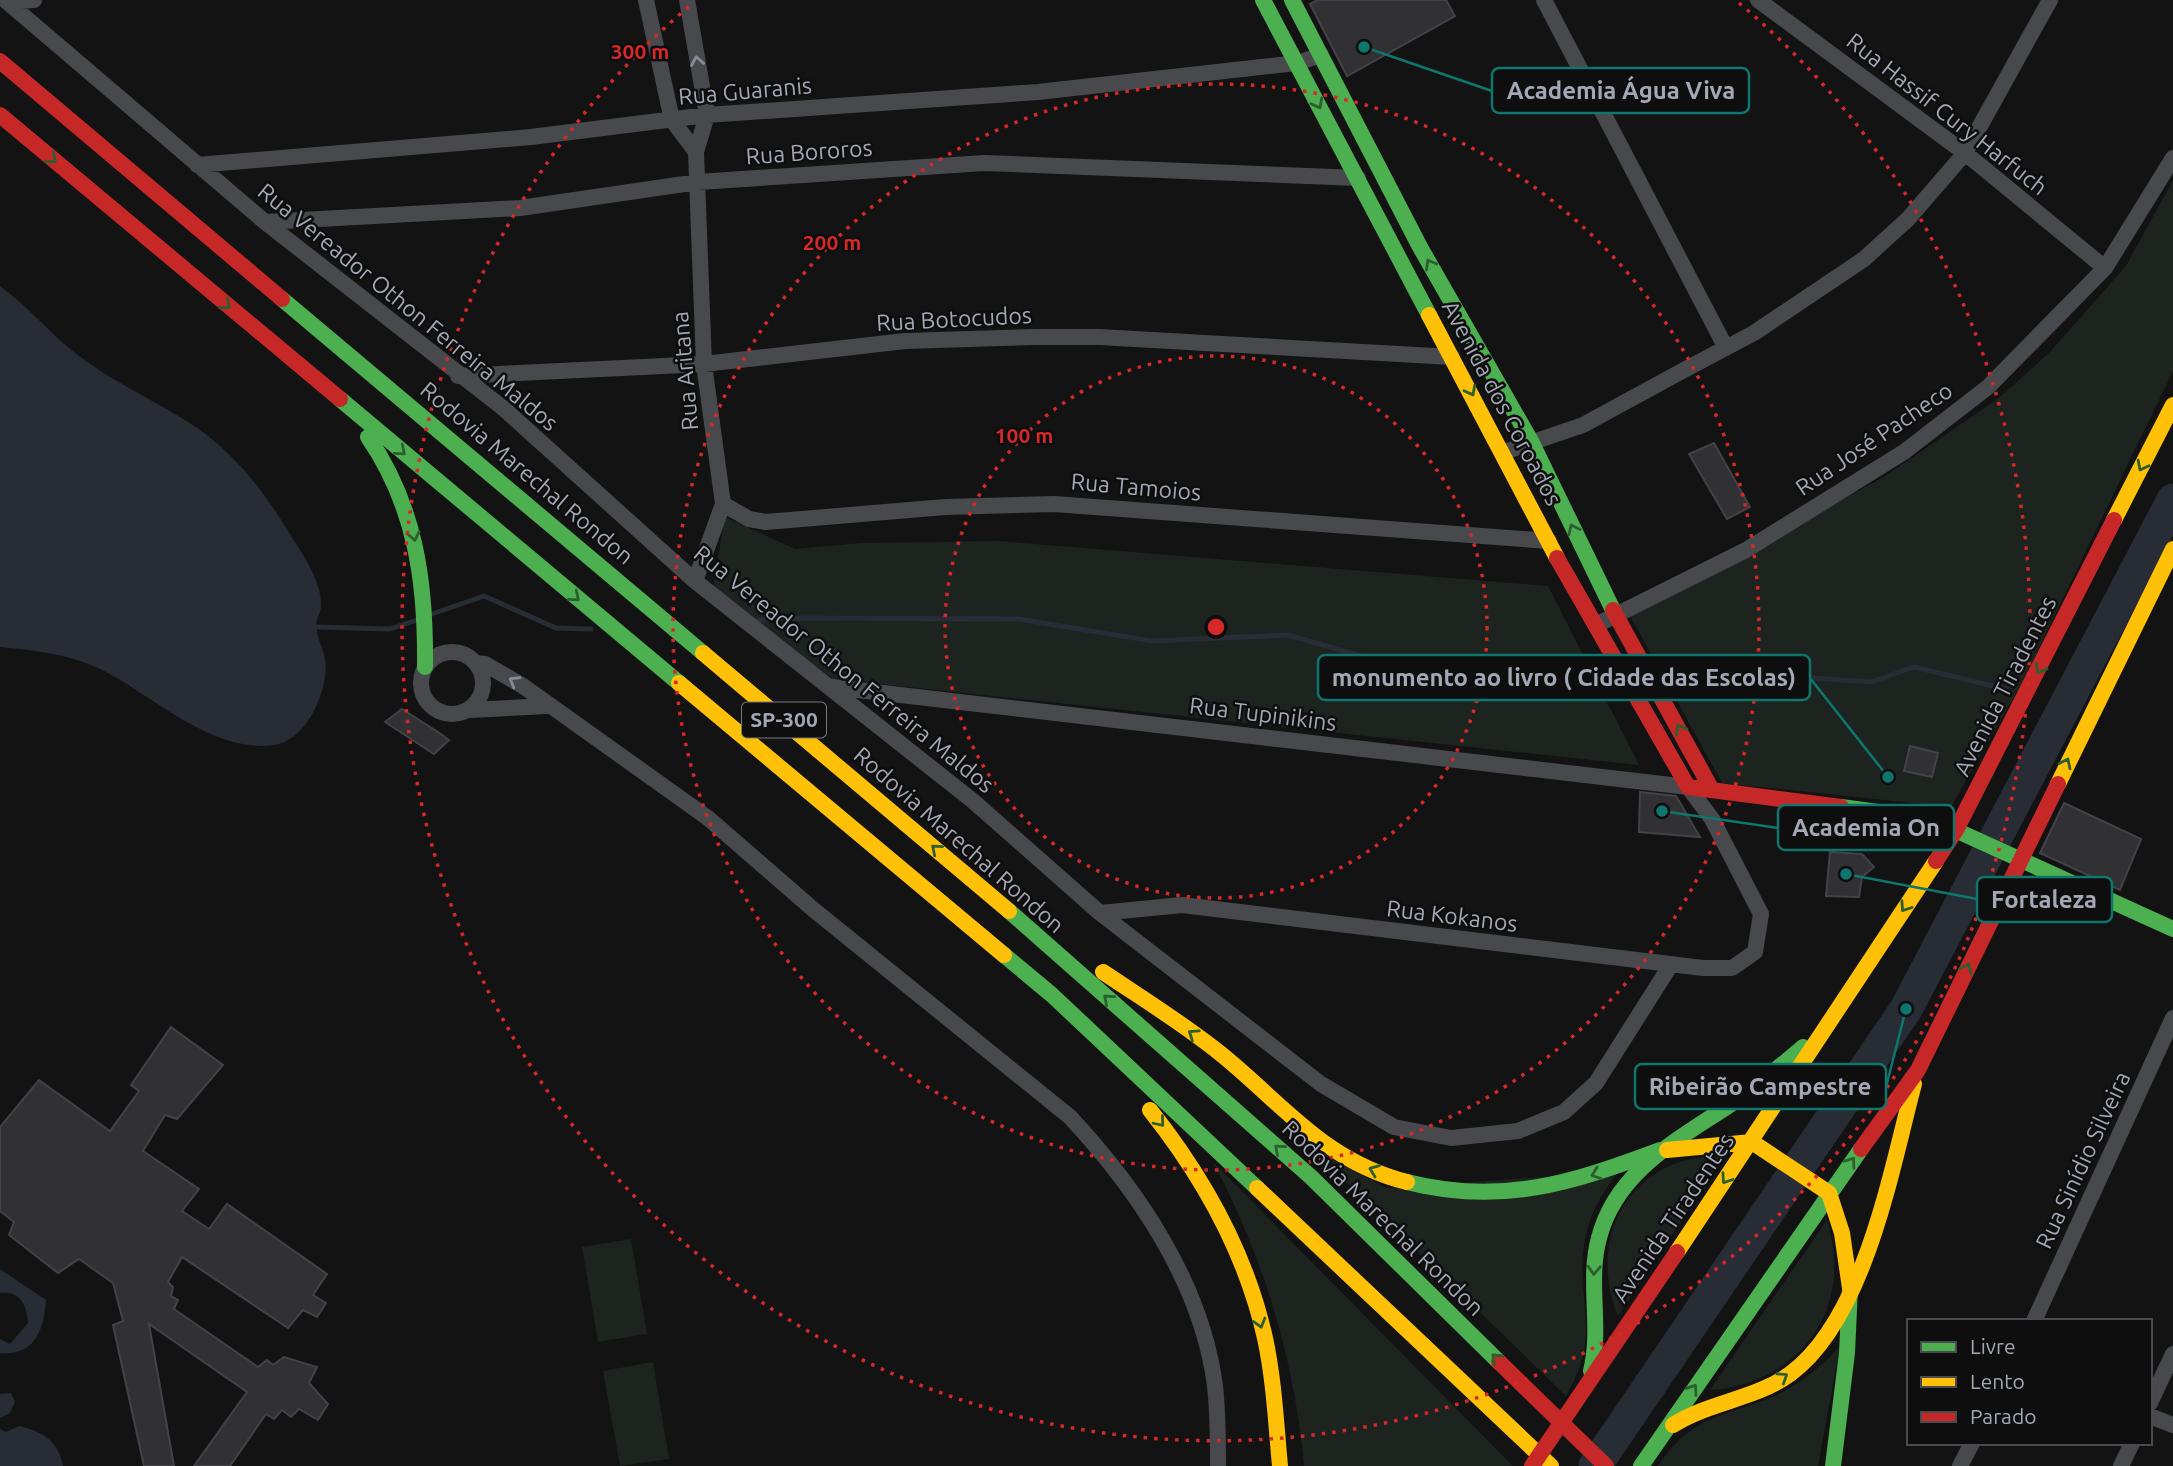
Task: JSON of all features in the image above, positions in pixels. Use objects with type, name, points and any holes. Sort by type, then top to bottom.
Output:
[{"type":"main road","name":"Avenida dos Coroados","points":[[1263,0],[1549,541],[1688,787]]},
{"type":"main road","name":"Avenida dos Coroados","points":[[1296,1],[1420,247],[1531,441],[1616,615],[1712,790]]},
{"type":"main road","name":"Rodovia Marechal Rondon","points":[[0,61],[993,897],[1311,1177],[1606,1466]]},
{"type":"main road","name":"SP-300","points":[[0,114],[1052,995],[1552,1466]]},
{"type":"main road","points":[[295,362],[369,438],[398,484],[411,521],[422,581],[425,667]]},
{"type":"main road","name":"Avenida Tiradentes","points":[[1532,1466],[1754,1143],[1821,1032],[1959,832],[2173,405]]},
{"type":"main road","points":[[1659,1439],[1688,1415],[1705,1406],[1748,1395],[1792,1372],[1827,1336],[1850,1287],[1880,1207],[1918,1070],[2016,859],[2173,549]]},
{"type":"main road","points":[[1688,787],[1915,814],[2173,929]]},
{"type":"main road","points":[[993,897],[1220,1053],[1321,1143],[1370,1169],[1402,1181],[1446,1191],[1490,1194],[1535,1190],[1579,1180],[1660,1150],[1754,1143],[1824,1189],[1842,1233],[1850,1287],[1847,1353],[1833,1466]]},
{"type":"main road","points":[[1052,995],[1178,1143],[1216,1204],[1245,1269],[1265,1339],[1280,1466]]},
{"type":"main road","points":[[1584,1391],[1597,1341],[1593,1264],[1598,1237],[1622,1188],[1660,1150],[1734,1102],[1821,1032]]},
{"type":"main road","points":[[1640,1466],[1824,1189],[1918,1070]]},
{"type":"street","points":[[6,1],[34,0]]},
{"type":"street","points":[[646,0],[671,120],[696,152]]},
{"type":"street","name":"Rua Aritana","points":[[687,0],[707,115],[696,152],[704,364],[723,504],[695,581]]},
{"type":"street","points":[[1544,0],[1726,348]]},
{"type":"street","name":"Rua Hassif Cury Harfuch","points":[[1758,0],[1965,153],[2105,268]]},
{"type":"street","points":[[1504,452],[1583,425],[1726,348],[1811,297],[1864,259],[1908,219],[1965,153],[2050,0]]},
{"type":"street","name":"Rua Vereador Othon Ferreira Maldos","points":[[6,1],[265,222],[458,376],[503,408],[695,581],[973,801],[1100,913],[1321,1084],[1394,1127],[1451,1138],[1518,1131],[1564,1112],[1596,1083],[1670,965]]},
{"type":"street","points":[[1272,16],[1296,1]]},
{"type":"street","name":"Rua Guaranis","points":[[197,165],[531,137],[707,115],[1038,92],[1297,63],[1321,55]]},
{"type":"street","name":"Rua José Pacheco","points":[[1596,625],[1746,550],[1905,452],[1988,387],[2105,268],[2173,158]]},
{"type":"street","name":"Rua Bororos","points":[[265,222],[520,208],[698,182],[984,163],[1358,178]]},
{"type":"street","name":"Rua Botocudos","points":[[458,376],[704,364],[905,341],[1036,337],[1110,338],[1452,357]]},
{"type":"street","name":"Rua Tamoios","points":[[723,504],[749,519],[766,523],[971,505],[1054,503],[1549,541]]},
{"type":"street","points":[[547,706],[470,710],[446,715],[426,702],[421,690],[425,667],[445,653],[458,653],[495,670],[627,759],[708,818],[814,910],[1070,1117],[1135,1193],[1177,1268],[1195,1308],[1215,1386],[1218,1466]]},
{"type":"street","points":[[470,710],[483,690],[483,677],[476,663]]},
{"type":"street","name":"Rua Tupinikins","points":[[832,687],[1688,787]]},
{"type":"street","name":"Avenida dos Coroados","points":[[1688,787],[1713,819],[1761,915]]},
{"type":"street","name":"Avenida dos Coroados","points":[[1712,790],[1713,819]]},
{"type":"street","name":"Rua Kokanos","points":[[1100,913],[1182,905],[1670,965],[1732,968],[1755,952],[1761,915]]},
{"type":"street","name":"Rua Sinídio Silveira","points":[[2035,1319],[2173,1018]]},
{"type":"street","points":[[2152,1399],[2173,1354]]},
{"type":"street","points":[[2152,1417],[2173,1425]]},
{"type":"street","points":[[1960,1466],[1971,1445]]},
{"type":"street","points":[[2121,1466],[2131,1445]]},
{"type":"shaded area","points":[[2173,180],[2173,371],[2021,685],[1951,807],[1722,783],[1629,614],[1884,477],[1999,398],[2050,352],[2126,266]]},
{"type":"shaded area","points":[[0,286],[79,356],[212,439],[251,478],[283,523],[319,588],[321,606],[316,626],[326,665],[318,703],[308,722],[293,737],[274,745],[251,745],[227,740],[182,719],[87,663],[50,653],[0,647]]},
{"type":"shaded area","points":[[725,517],[795,549],[861,543],[999,541],[1548,586],[1639,765],[833,679],[712,593]]},
{"type":"shaded area","points":[[1311,1148],[1386,1188],[1618,1172],[1596,1206],[1586,1235],[1582,1266],[1586,1336],[1577,1374],[1566,1396]]},
{"type":"shaded area","points":[[1725,1156],[1618,1316],[1611,1293],[1609,1248],[1614,1226],[1624,1206],[1637,1188],[1655,1174],[1677,1163]]},
{"type":"shaded area","points":[[1213,1162],[1512,1466],[1304,1466],[1293,1386],[1274,1310],[1247,1235]]},
{"type":"shaded area","points":[[1827,1220],[1834,1252],[1833,1282],[1826,1310],[1813,1335],[1794,1357],[1771,1373],[1742,1385],[1710,1390]]},
{"type":"shaded area","points":[[631,1239],[647,1334],[598,1342],[582,1247]]},
{"type":"shaded area","points":[[0,1269],[46,1300],[43,1321],[35,1339],[22,1350],[12,1353],[0,1353],[0,1339],[10,1344],[28,1323],[27,1316],[21,1300],[13,1294],[0,1293]]},
{"type":"shaded area","points":[[1840,1346],[1818,1466],[1658,1466],[1685,1435],[1699,1425],[1781,1393],[1813,1372]]},
{"type":"shaded area","points":[[653,1362],[669,1459],[620,1466],[603,1371]]},
{"type":"shaded area","points":[[11,1393],[15,1402],[10,1413],[0,1418],[0,1394]]},
{"type":"shaded area","points":[[19,1426],[36,1431],[48,1439],[58,1450],[63,1466],[0,1466],[0,1429],[6,1432]]},
{"type":"building","points":[[1318,0],[1446,0],[1455,16],[1347,76],[1310,4]]},
{"type":"building","points":[[1714,443],[1750,507],[1727,519],[1689,454]]},
{"type":"building","points":[[402,709],[449,740],[434,754],[385,722]]},
{"type":"building","points":[[1910,746],[1938,753],[1932,777],[1904,771]]},
{"type":"building","points":[[1640,792],[1676,796],[1700,837],[1639,832]]},
{"type":"building","points":[[2064,803],[2141,839],[2120,890],[2040,853]]},
{"type":"building","points":[[1830,852],[1862,854],[1874,867],[1862,877],[1859,897],[1826,896]]},
{"type":"building","points":[[171,1027],[223,1065],[177,1119],[165,1115],[143,1151],[199,1189],[182,1211],[209,1229],[227,1204],[327,1274],[313,1295],[326,1303],[317,1317],[303,1310],[288,1328],[182,1257],[168,1282],[173,1287],[171,1296],[178,1300],[174,1309],[258,1367],[267,1360],[273,1365],[284,1357],[317,1367],[309,1383],[328,1404],[318,1420],[299,1409],[291,1417],[282,1410],[274,1419],[266,1414],[230,1466],[194,1466],[247,1392],[149,1324],[174,1466],[144,1466],[113,1325],[123,1321],[113,1283],[79,1259],[58,1273],[9,1235],[14,1222],[0,1211],[0,1127],[39,1080],[110,1131],[139,1091],[131,1085]]},
{"type":"waterway","points":[[1595,1466],[1906,1009],[2173,500]]},
{"type":"waterway","points":[[432,614],[484,596],[556,628],[591,629]]},
{"type":"waterway","points":[[755,621],[785,618],[1019,619],[1152,641],[1288,635],[1435,677],[1529,672],[1593,698],[1612,693]]},
{"type":"waterway","points":[[316,627],[390,629],[417,620]]},
{"type":"waterway","points":[[1683,681],[1709,677],[1748,690],[1798,677],[1871,682],[1914,667],[2006,689]]},
{"type":"traffic: fast","points":[[1263,0],[1429,315]]},
{"type":"traffic: fast","points":[[1292,0],[1420,247],[1531,441],[1613,610]]},
{"type":"traffic: fast","points":[[282,299],[703,653]]},
{"type":"traffic: fast","points":[[340,399],[679,683]]},
{"type":"traffic: fast","points":[[368,437],[397,491],[415,547],[423,605],[425,667]]},
{"type":"traffic: fast","points":[[1841,807],[1931,819],[2173,929]]},
{"type":"traffic: fast","points":[[1009,911],[1311,1177],[1499,1362]]},
{"type":"traffic: fast","points":[[1004,955],[1052,995],[1257,1188]]},
{"type":"traffic: fast","points":[[1591,1371],[1595,1338],[1596,1254],[1607,1214],[1619,1194],[1652,1159],[1740,1097],[1803,1047]]},
{"type":"traffic: fast","points":[[1641,1466],[1861,1149]]},
{"type":"traffic: fast","points":[[1407,1182],[1441,1189],[1505,1191],[1566,1181],[1660,1150]]},
{"type":"traffic: fast","points":[[1833,1466],[1847,1353],[1850,1288]]},
{"type":"traffic: slow","points":[[1429,315],[1557,558]]},
{"type":"traffic: slow","points":[[2114,520],[2173,405]]},
{"type":"traffic: slow","points":[[2058,784],[2173,549]]},
{"type":"traffic: slow","points":[[703,653],[1009,911]]},
{"type":"traffic: slow","points":[[679,683],[1004,955]]},
{"type":"traffic: slow","points":[[1677,1252],[1936,861]]},
{"type":"traffic: slow","points":[[1103,972],[1207,1043],[1328,1146],[1378,1173],[1407,1182]]},
{"type":"traffic: slow","points":[[1673,1425],[1687,1417],[1762,1389],[1790,1374],[1816,1349],[1838,1318],[1872,1241],[1914,1084]]},
{"type":"traffic: slow","points":[[1150,1110],[1205,1190],[1235,1246],[1247,1276],[1268,1354],[1280,1466]]},
{"type":"traffic: slow","points":[[1667,1150],[1752,1142],[1829,1193],[1842,1233],[1850,1288]]},
{"type":"traffic: slow","points":[[1257,1188],[1551,1466]]},
{"type":"traffic: jam","points":[[0,61],[282,299]]},
{"type":"traffic: jam","points":[[0,115],[340,399]]},
{"type":"traffic: jam","points":[[1936,861],[1956,830],[2114,520]]},
{"type":"traffic: jam","points":[[1557,558],[1688,787],[1841,807]]},
{"type":"traffic: jam","points":[[1613,610],[1712,790]]},
{"type":"traffic: jam","points":[[1861,1149],[1918,1070],[2058,784]]},
{"type":"traffic: jam","points":[[1532,1466],[1677,1252]]},
{"type":"traffic: jam","points":[[1499,1362],[1606,1466]]},
{"type":"place","name":"Academia Água Viva","points":[[1364,47]]},
{"type":"place","name":"monumento ao livro ( Cidade das Escolas)","points":[[1888,777]]},
{"type":"place","name":"Academia On","points":[[1662,811]]},
{"type":"place","name":"Fortaleza","points":[[1846,874]]},
{"type":"place","name":"Ribeirão Campestre","points":[[1906,1009]]}]
